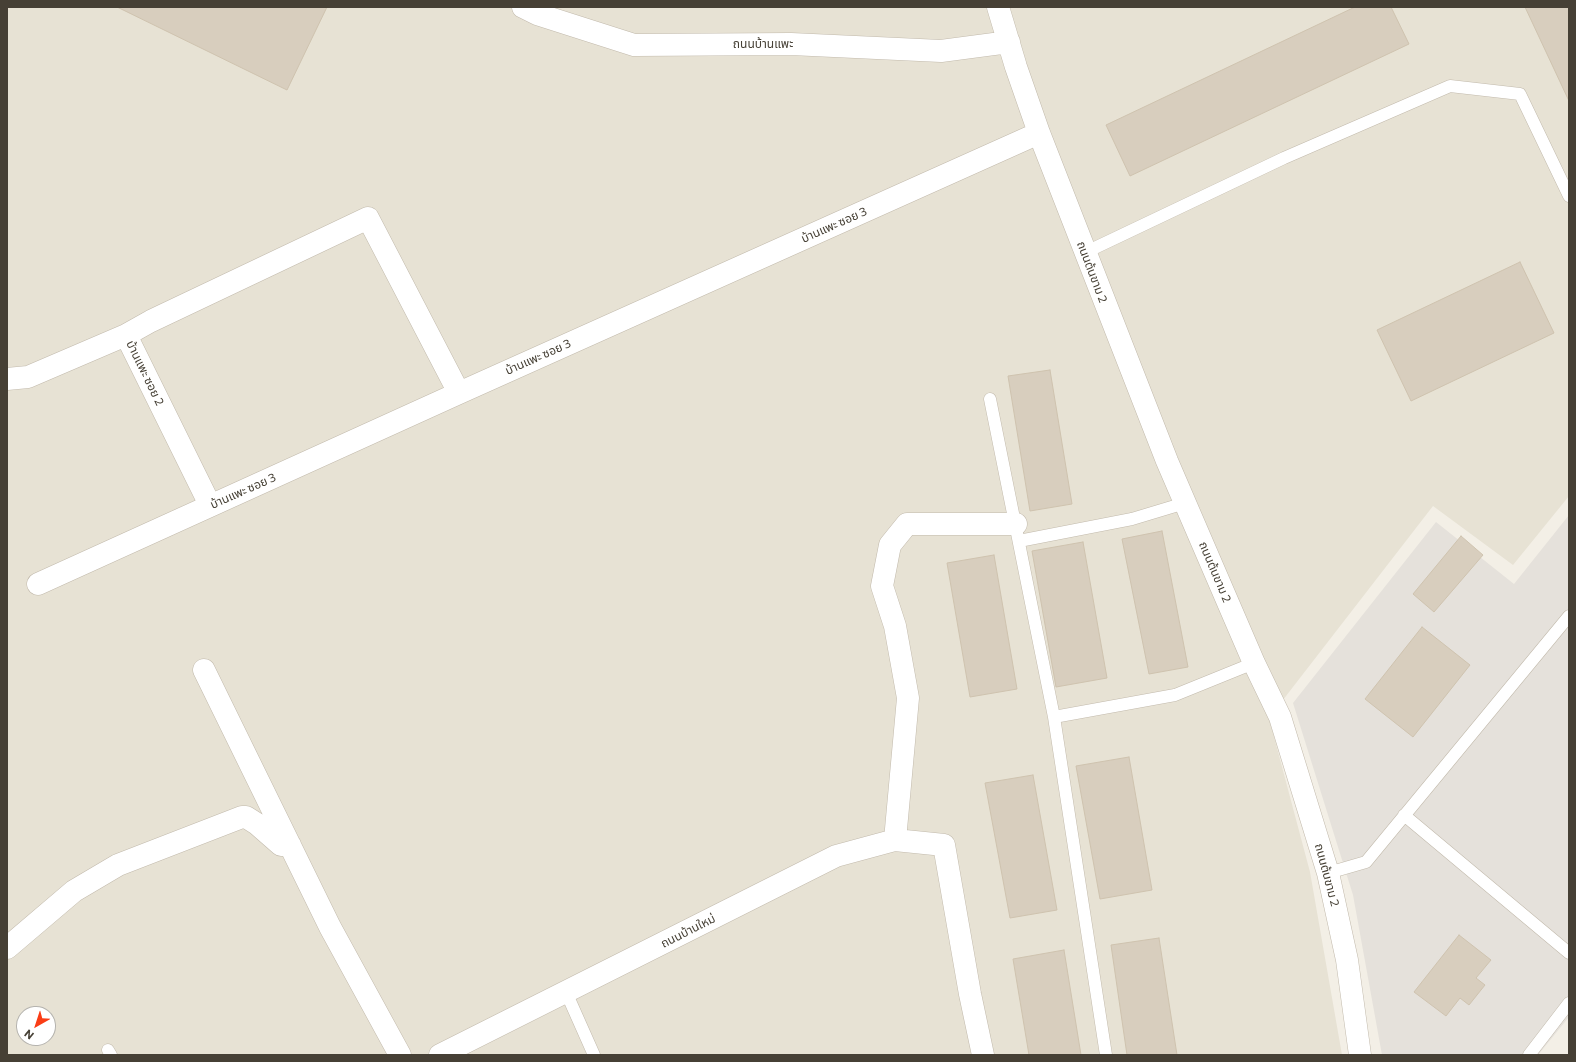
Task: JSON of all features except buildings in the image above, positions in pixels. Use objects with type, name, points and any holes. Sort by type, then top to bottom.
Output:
[{"type":"street","name":"ถนนบ้านแพะ","points":[[523,7],[537,14],[634,45],[791,44],[941,51],[1009,42]]},
{"type":"street","name":"ถนนต้นขาม 2","points":[[998,7],[1016,67],[1039,133],[1084,253],[1167,461],[1254,663],[1280,717],[1328,873],[1347,960],[1360,1055]]},
{"type":"street","name":"บ้านแพะ ซอย 3","points":[[38,584],[210,505],[1039,133]]},
{"type":"street","points":[[126,335],[150,321],[368,218],[459,393]]},
{"type":"street","name":"บ้านแพะ ซอย 2","points":[[7,379],[28,377],[126,335],[210,505]]},
{"type":"street","points":[[895,840],[908,698],[896,626],[882,586],[890,544],[907,524],[1017,533]]},
{"type":"street","points":[[204,670],[330,927],[400,1055]]},
{"type":"street","points":[[7,948],[74,891],[105,873],[118,866],[242,817],[251,819],[281,845],[290,845]]},
{"type":"street","name":"ถนนบ้านใหม่","points":[[440,1055],[836,856],[895,840],[944,846],[970,994],[983,1055]]},
{"type":"lane","points":[[1084,253],[1284,158],[1450,86],[1520,94],[1569,196]]},
{"type":"lane","points":[[990,399],[1054,717],[1106,1055]]},
{"type":"lane","points":[[1017,533],[1132,519],[1185,503]]},
{"type":"lane","points":[[1328,873],[1366,862],[1569,616]]},
{"type":"lane","points":[[1054,717],[1175,695],[1254,663]]},
{"type":"lane","points":[[1404,815],[1569,953]]},
{"type":"lane","points":[[566,992],[594,1055]]},
{"type":"lane","points":[[1529,1055],[1569,1003]]},
{"type":"shaded area","points":[[7,7],[1569,7],[1569,496],[1513,565],[1433,506],[1269,718],[1310,872],[1342,1055],[7,1055]]},
{"type":"shaded area","points":[[1569,515],[1569,1017],[1538,1055],[1382,1055],[1353,895],[1293,703],[1436,522],[1514,584]]}]
